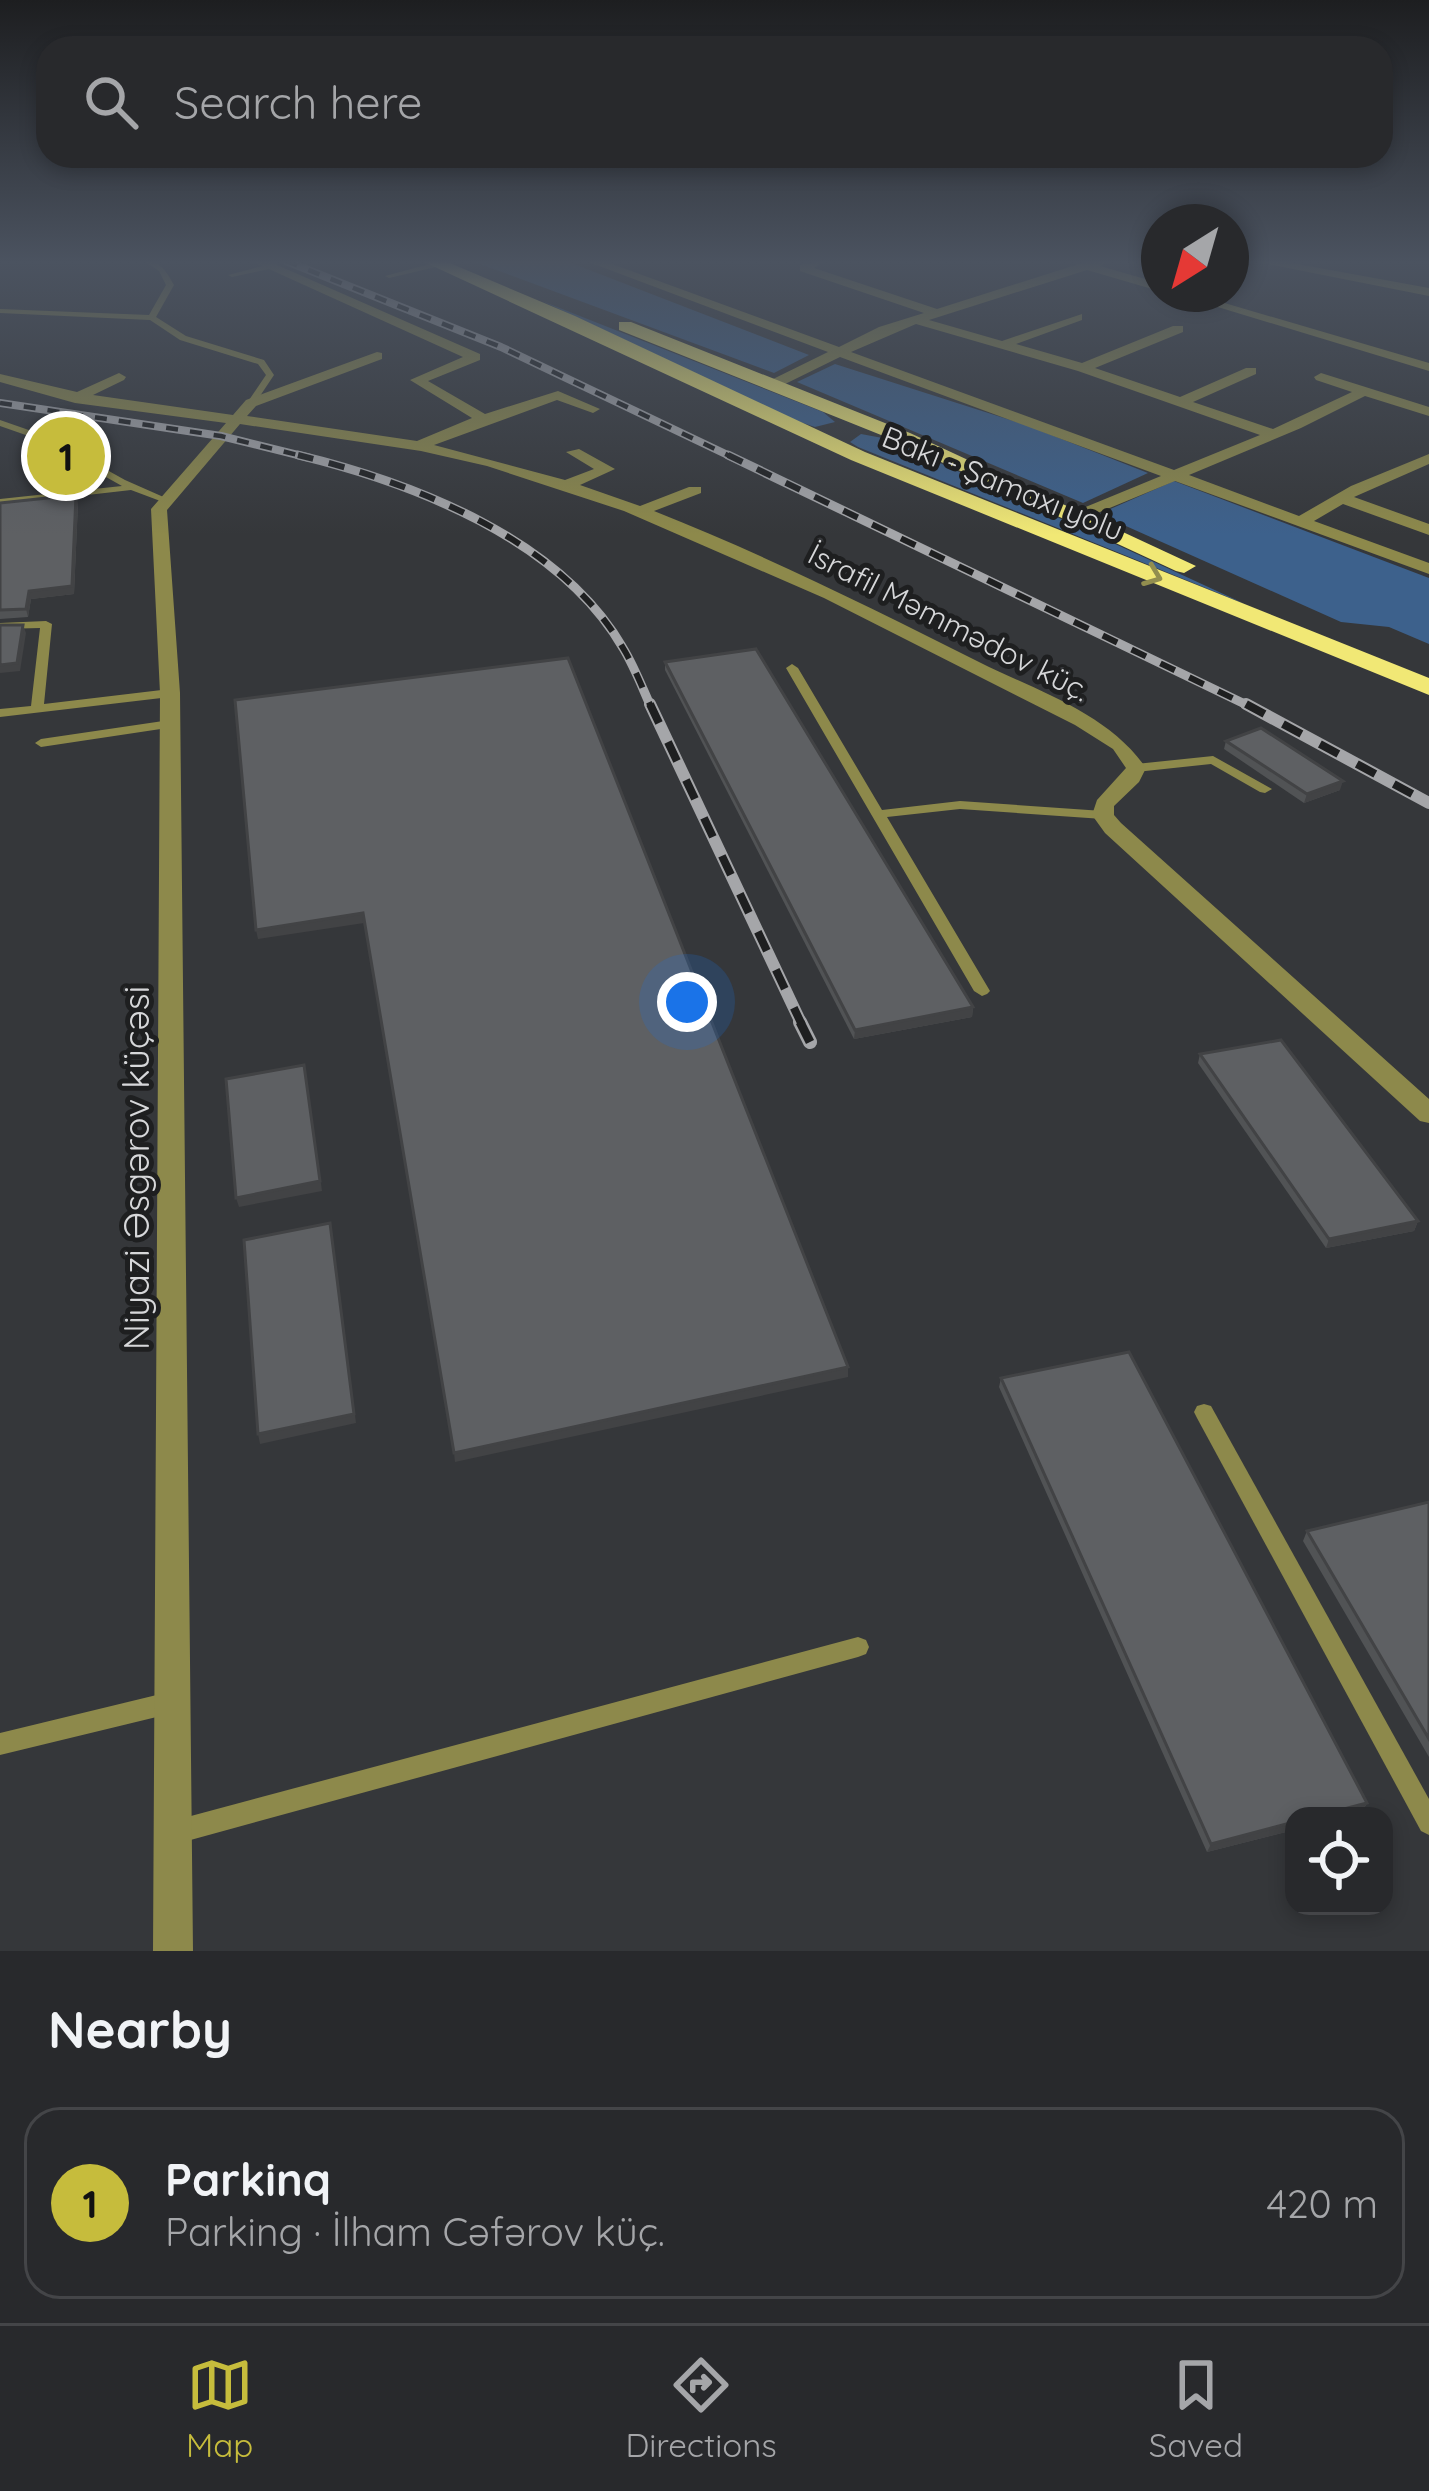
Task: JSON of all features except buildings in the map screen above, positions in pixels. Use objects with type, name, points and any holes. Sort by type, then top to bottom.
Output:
[{"type":"highway","name":"Bakı - Şamaxı yolu","points":[[635,352],[914,479],[1429,687]]},
{"type":"highway","name":"Bakı - Şamaxı yolu","points":[[687,352],[783,387],[1429,669]]},
{"type":"highway","points":[[748,407],[820,431],[846,422],[783,387]]},
{"type":"highway","points":[[914,479],[850,448],[841,437],[858,430],[878,431],[963,464]]},
{"type":"street","points":[[464,352],[475,357],[417,380],[483,418]]},
{"type":"street","points":[[1027,352],[1272,434]]},
{"type":"street","points":[[1083,368],[1122,352]]},
{"type":"street","points":[[1378,352],[1429,367]]},
{"type":"street","points":[[783,387],[836,353],[1429,569]]},
{"type":"street","points":[[163,499],[245,410],[377,356]]},
{"type":"street","points":[[1181,402],[1251,371]]},
{"type":"street","points":[[75,399],[119,377]]},
{"type":"street","points":[[1321,377],[1429,412]]},
{"type":"street","name":"İsrafil Məmmədov küç.","points":[[0,378],[75,399],[245,410],[418,446],[566,485],[809,583],[872,614],[1104,734],[1131,757],[1136,768]]},
{"type":"street","points":[[1076,516],[1364,391]]},
{"type":"street","points":[[418,446],[483,418],[558,395],[592,409]]},
{"type":"street","points":[[566,485],[607,469],[574,452]]},
{"type":"street","points":[[1302,521],[1429,459]]},
{"type":"street","points":[[636,513],[695,490]]},
{"type":"street","name":"Niyazi Əsgərov küçəsi","points":[[163,499],[159,509],[170,693],[172,1951]]},
{"type":"street","points":[[1342,499],[1429,530]]},
{"type":"street","points":[[1400,520],[1429,506]]},
{"type":"street","points":[[1136,768],[1132,778],[1112,794],[1103,815],[1429,1114]]},
{"type":"lane","points":[[229,352],[261,362],[270,375],[245,410]]},
{"type":"lane","points":[[0,423],[50,439],[128,488],[163,499]]},
{"type":"lane","points":[[0,502],[128,488]]},
{"type":"lane","points":[[0,626],[46,624],[38,709]]},
{"type":"lane","points":[[792,668],[982,991]]},
{"type":"lane","points":[[0,713],[170,693]]},
{"type":"lane","points":[[41,742],[170,724]]},
{"type":"lane","points":[[1136,768],[1213,760],[1265,789]]},
{"type":"lane","points":[[881,814],[960,805],[1103,815]]},
{"type":"lane","points":[[1204,1412],[1429,1823]]},
{"type":"lane","points":[[173,1833],[858,1647]]},
{"type":"lane","points":[[0,1744],[172,1702]]},
{"type":"shaded area","points":[[650,352],[671,352],[823,412],[835,422],[815,427]]},
{"type":"shaded area","points":[[718,352],[809,355],[774,373]]},
{"type":"shaded area","points":[[835,364],[1026,425],[1148,473],[1083,503],[797,382]]},
{"type":"shaded area","points":[[861,434],[888,439],[1245,604],[850,442]]},
{"type":"shaded area","points":[[1174,481],[1429,578],[1429,644],[1389,627],[1341,622],[1099,514]]},
{"type":"railway","points":[[512,352],[734,458]]},
{"type":"railway","points":[[0,403],[221,436],[300,455]]},
{"type":"railway","points":[[300,455],[310,458]]},
{"type":"railway","points":[[300,455],[435,500],[523,546],[596,610],[627,655],[651,707]]},
{"type":"railway","points":[[728,455],[1251,707]]},
{"type":"railway","points":[[650,704],[802,1025]]},
{"type":"railway","points":[[1246,704],[1429,803]]},
{"type":"railway","points":[[800,1022],[810,1042]]},
{"type":"place","name":"Parkinq","points":[[66,456]]}]
